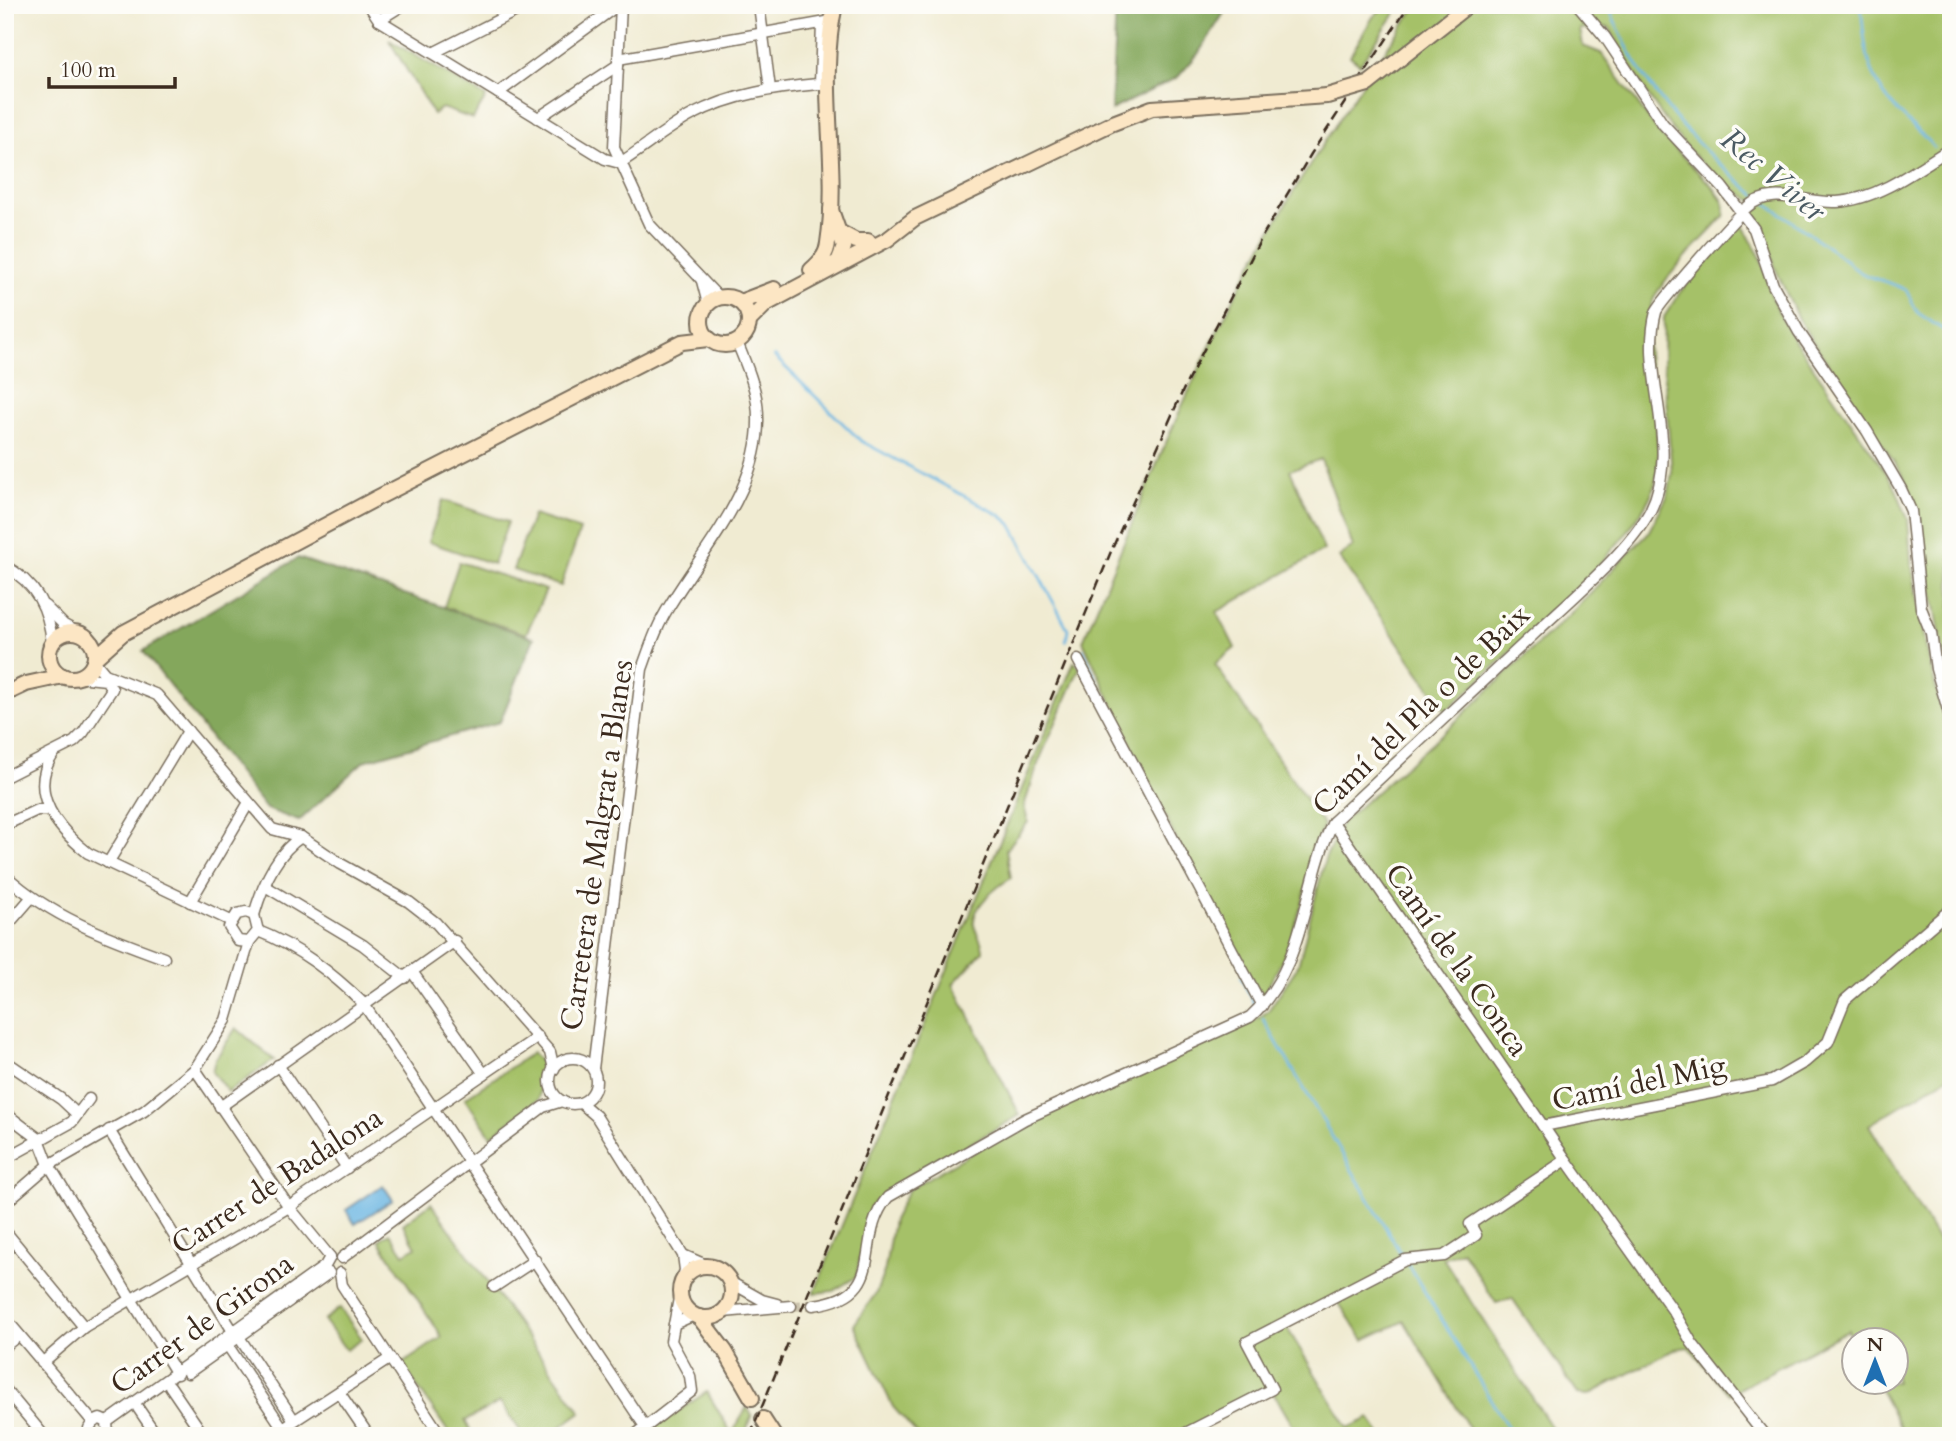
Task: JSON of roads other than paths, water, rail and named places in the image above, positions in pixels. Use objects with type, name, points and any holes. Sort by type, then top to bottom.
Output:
[{"type":"street","points":[[369,5],[379,20],[605,159],[620,163],[691,116],[743,94],[823,83]]},
{"type":"street","points":[[379,20],[403,5]]},
{"type":"street","points":[[433,53],[528,5]]},
{"type":"street","points":[[498,93],[620,5]]},
{"type":"street","points":[[620,5],[614,147],[649,224],[702,281],[714,301]]},
{"type":"street","points":[[759,5],[770,89]]},
{"type":"street","points":[[809,276],[828,245],[831,210],[823,83],[827,22],[835,5]]},
{"type":"street","points":[[78,677],[86,674],[95,660],[123,633],[375,499],[682,342],[708,339],[723,345],[737,342],[748,329],[750,320],[766,304],[842,254],[868,241],[901,228],[1101,129],[1152,108],[1327,96],[1368,84],[1468,5]]},
{"type":"street","points":[[1578,5],[1605,37],[1663,124],[1745,209],[1773,285],[1799,332],[1867,431],[1901,489],[1911,511],[1921,608],[1931,633],[1936,669],[1951,720]]},
{"type":"street","points":[[538,118],[618,62],[827,22]]},
{"type":"street","points":[[1745,209],[1779,195],[1807,202],[1839,202],[1867,197],[1951,148]]},
{"type":"street","name":"Camí del Pla o de Baix","points":[[813,1305],[841,1300],[860,1283],[868,1263],[871,1226],[878,1209],[888,1197],[1025,1119],[1250,1017],[1262,1006],[1285,970],[1298,937],[1323,841],[1332,822],[1561,609],[1634,536],[1660,487],[1661,419],[1653,341],[1657,310],[1745,209]]},
{"type":"street","points":[[831,210],[841,233],[844,247],[842,254]]},
{"type":"street","points":[[714,301],[740,302],[760,297],[884,241],[901,228]]},
{"type":"street","points":[[841,233],[856,242],[868,241]]},
{"type":"street","points":[[828,245],[835,253],[842,254],[884,241]]},
{"type":"street","points":[[682,342],[714,301]]},
{"type":"street","points":[[740,302],[750,320]]},
{"type":"street","points":[[701,320],[708,339]]},
{"type":"street","name":"Carretera de Malgrat a Blanes","points":[[593,1069],[642,669],[665,613],[737,501],[755,445],[757,403],[752,379],[737,342]]},
{"type":"street","points":[[5,566],[32,586],[44,606],[64,625],[81,634],[95,650],[95,660],[105,674],[157,695],[272,829],[302,837],[341,864],[409,902],[455,942],[550,1052],[554,1069],[552,1090],[562,1101],[581,1103],[596,1116],[683,1255],[685,1269],[671,1341],[690,1376],[691,1391],[634,1436]]},
{"type":"street","points":[[44,606],[51,664],[63,676]]},
{"type":"street","points":[[26,684],[43,669],[51,650],[67,632],[123,633]]},
{"type":"street","points":[[1077,660],[1262,1006]]},
{"type":"street","points":[[5,694],[26,684],[63,676],[106,680],[112,689],[83,733],[54,752],[5,777]]},
{"type":"street","points":[[108,863],[188,731]]},
{"type":"street","points":[[54,752],[45,768],[44,795],[49,810],[68,837],[108,863],[231,921]]},
{"type":"street","points":[[190,902],[248,804]]},
{"type":"street","points":[[5,825],[37,810],[49,810]]},
{"type":"street","name":"Camí de la Conca","points":[[1332,822],[1543,1126]]},
{"type":"street","points":[[286,834],[288,849]]},
{"type":"street","points":[[258,931],[254,915],[265,886],[288,849],[302,837]]},
{"type":"street","points":[[5,875],[32,898],[61,917],[164,957]]},
{"type":"street","points":[[265,886],[352,937],[409,976],[484,1074]]},
{"type":"street","points":[[5,929],[32,898]]},
{"type":"street","name":"Camí del Mig","points":[[1180,1436],[1272,1390],[1247,1342],[1405,1260],[1444,1256],[1476,1235],[1471,1224],[1566,1160],[1543,1126],[1772,1080],[1805,1062],[1828,1042],[1845,1000],[1951,909]]},
{"type":"street","points":[[231,921],[241,912],[254,915]]},
{"type":"street","points":[[231,921],[233,938],[249,942]]},
{"type":"street","points":[[5,1203],[49,1165],[144,1111],[195,1069],[226,1020],[249,942],[258,931]]},
{"type":"street","points":[[258,931],[288,944],[316,962],[363,1003],[646,1428]]},
{"type":"street","points":[[220,1107],[363,1003],[409,976],[455,942]]},
{"type":"street","name":"Carrer de Badalona","points":[[42,1363],[84,1326],[191,1267],[289,1207],[538,1037]]},
{"type":"street","name":"Carretera de Malgrat a Blanes","points":[[572,1059],[594,1050]]},
{"type":"street","points":[[550,1052],[593,1069],[596,1082],[592,1095],[596,1116]]},
{"type":"street","points":[[554,1069],[572,1059]]},
{"type":"street","points":[[5,1061],[61,1099],[77,1115]]},
{"type":"street","points":[[278,1065],[346,1168]]},
{"type":"street","points":[[195,1069],[331,1267],[441,1436]]},
{"type":"street","name":"Carrer de Girona","points":[[542,1107],[552,1090]]},
{"type":"street","points":[[581,1103],[592,1095]]},
{"type":"street","points":[[5,1159],[72,1122],[89,1099]]},
{"type":"street","name":"Carrer de Girona","points":[[342,1258],[542,1107],[562,1101]]},
{"type":"street","points":[[5,1113],[39,1139],[49,1165],[177,1374]]},
{"type":"street","points":[[109,1130],[191,1267],[294,1420]]},
{"type":"street","points":[[1566,1160],[1674,1312],[1692,1343],[1765,1436]]},
{"type":"street","points":[[5,1231],[84,1326]]},
{"type":"street","points":[[674,1324],[697,1316],[711,1318],[722,1313],[787,1306],[762,1300],[732,1283],[721,1269],[683,1255]]},
{"type":"street","points":[[342,1258],[344,1266],[331,1267],[342,1258]]},
{"type":"street","points":[[494,1287],[535,1261]]},
{"type":"street","points":[[706,1265],[687,1273],[681,1287],[684,1306],[697,1316],[725,1352],[752,1398]]},
{"type":"street","name":"Carrer de Girona","points":[[108,1428],[177,1374],[237,1335],[331,1267]]},
{"type":"street","points":[[725,1352],[722,1313],[732,1299],[732,1283]]},
{"type":"street","points":[[5,1318],[93,1422]]},
{"type":"street","points":[[5,1346],[19,1335]]},
{"type":"street","name":"Carrer de Girona","points":[[108,1428],[228,1346],[237,1335]]},
{"type":"street","points":[[228,1346],[285,1432],[294,1420],[389,1359]]},
{"type":"street","points":[[170,1386],[204,1436]]},
{"type":"street","points":[[5,1388],[44,1436]]},
{"type":"street","points":[[338,1392],[369,1436]]},
{"type":"street","points":[[138,1408],[157,1436]]},
{"type":"street","points":[[91,1436],[89,1428],[93,1422],[100,1419],[108,1428]]},
{"type":"street","points":[[763,1419],[774,1436]]},
{"type":"water","points":[[383,1185],[393,1200],[355,1224],[346,1210]]},
{"type":"waterway","name":"Rec Viver","points":[[1608,5],[1636,62],[1670,112],[1712,157],[1759,198]]},
{"type":"waterway","points":[[1861,5],[1866,47],[1878,85],[1895,108],[1934,148]]},
{"type":"waterway","points":[[1945,159],[1951,166]]},
{"type":"waterway","name":"Rec Viver","points":[[1765,202],[1860,272],[1906,290],[1918,313],[1951,335]]},
{"type":"waterway","points":[[774,356],[861,441],[1000,515],[1011,524],[1068,629],[1066,641]]},
{"type":"waterway","points":[[1083,650],[1105,701]]},
{"type":"waterway","points":[[1241,977],[1254,1004]]},
{"type":"waterway","points":[[1263,1019],[1403,1257]]},
{"type":"waterway","points":[[1407,1263],[1513,1436]]},
{"type":"tunnel","points":[[791,1306],[813,1305]]},
{"type":"railway","points":[[750,1436],[1112,549],[1185,386],[1263,235],[1311,154],[1409,5]]}]
